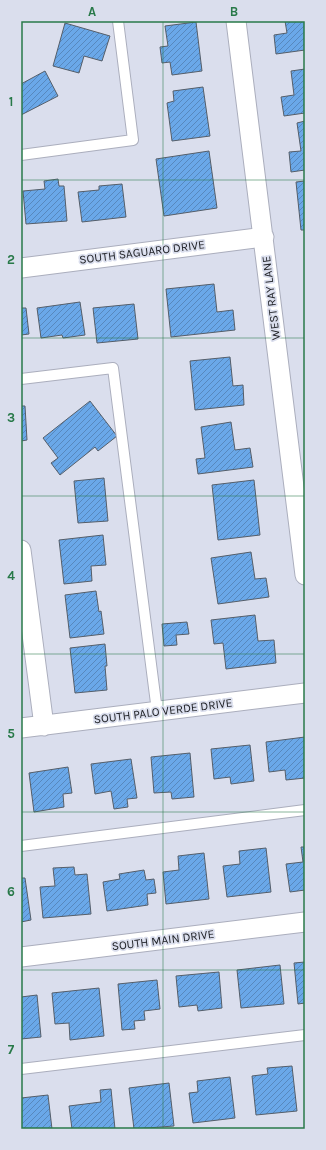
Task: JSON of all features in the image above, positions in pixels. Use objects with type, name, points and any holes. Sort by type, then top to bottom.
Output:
[{"type":"street","name":"WEST RAY LANE","points":[[236,21],[305,575]]},
{"type":"street","name":"SOUTH SAGUARO DRIVE","points":[[21,268],[264,237]]},
{"type":"street","points":[[21,550],[44,726]]},
{"type":"street","name":"SOUTH PALO VERDE DRIVE","points":[[21,728],[305,693]]},
{"type":"street","name":"SOUTH MAIN DRIVE","points":[[21,957],[305,922]]},
{"type":"lane","points":[[21,155],[133,140],[118,21]]},
{"type":"lane","points":[[21,379],[113,368],[157,712]]},
{"type":"lane","points":[[21,846],[305,810]]},
{"type":"lane","points":[[21,1069],[305,1035]]},
{"type":"building","points":[[285,21],[305,21],[305,50],[276,54],[274,35],[287,33]]},
{"type":"building","points":[[196,22],[202,71],[172,75],[170,62],[162,63],[160,47],[168,46],[165,26]]},
{"type":"building","points":[[65,23],[110,36],[102,61],[84,56],[79,73],[53,66]]},
{"type":"building","points":[[305,69],[305,113],[284,116],[281,97],[294,95],[291,71]]},
{"type":"building","points":[[45,71],[58,96],[21,115],[21,84]]},
{"type":"building","points":[[203,87],[210,136],[172,141],[167,103],[174,101],[173,91]]},
{"type":"building","points":[[305,121],[305,170],[291,172],[289,152],[301,151],[297,123]]},
{"type":"building","points":[[209,151],[217,208],[164,216],[156,159]]},
{"type":"building","points":[[58,179],[59,186],[64,186],[67,221],[26,224],[23,191],[45,189],[44,181]]},
{"type":"building","points":[[305,181],[305,230],[301,230],[296,182]]},
{"type":"building","points":[[122,184],[126,217],[82,222],[78,192],[99,190],[99,186]]},
{"type":"building","points":[[214,284],[217,312],[233,310],[235,330],[171,337],[166,289]]},
{"type":"building","points":[[80,302],[85,335],[63,338],[62,335],[41,338],[37,308]]},
{"type":"building","points":[[134,304],[138,339],[97,343],[93,308]]},
{"type":"building","points":[[21,308],[26,308],[29,334],[21,335]]},
{"type":"building","points":[[230,357],[233,386],[243,385],[244,405],[195,410],[190,361]]},
{"type":"building","points":[[90,401],[117,436],[98,451],[95,447],[60,475],[51,463],[58,458],[43,438]]},
{"type":"building","points":[[21,406],[25,406],[27,440],[21,441]]},
{"type":"building","points":[[231,422],[235,450],[250,448],[253,467],[198,474],[196,459],[205,458],[201,427]]},
{"type":"building","points":[[104,478],[108,521],[78,523],[74,481]]},
{"type":"building","points":[[254,480],[260,535],[218,540],[212,485]]},
{"type":"building","points":[[103,535],[106,565],[91,566],[92,581],[64,584],[59,540]]},
{"type":"building","points":[[251,552],[255,579],[266,578],[269,597],[218,604],[211,558]]},
{"type":"building","points":[[96,591],[99,612],[101,611],[104,634],[70,638],[65,595]]},
{"type":"building","points":[[255,615],[258,641],[274,640],[276,663],[226,669],[223,643],[214,644],[211,620]]},
{"type":"building","points":[[187,622],[189,634],[176,635],[177,645],[164,646],[162,624]]},
{"type":"building","points":[[105,644],[107,690],[75,693],[70,648]]},
{"type":"building","points":[[305,737],[305,778],[286,780],[285,770],[269,772],[266,742]]},
{"type":"building","points":[[250,745],[254,781],[231,784],[230,777],[214,779],[211,749]]},
{"type":"building","points":[[190,753],[194,797],[172,799],[171,792],[154,793],[151,757]]},
{"type":"building","points":[[131,759],[137,798],[127,799],[128,807],[114,809],[111,791],[95,794],[91,764]]},
{"type":"building","points":[[68,767],[72,793],[63,794],[64,807],[34,812],[29,773]]},
{"type":"building","points":[[301,847],[305,847],[305,890],[290,892],[286,864],[303,862]]},
{"type":"building","points":[[266,848],[271,892],[227,897],[223,866],[240,864],[239,851]]},
{"type":"building","points":[[204,853],[209,899],[166,904],[163,872],[179,870],[178,856]]},
{"type":"building","points":[[74,867],[75,875],[87,874],[91,914],[43,918],[40,887],[55,886],[53,868]]},
{"type":"building","points":[[144,870],[146,880],[154,879],[156,893],[147,894],[148,905],[107,911],[103,882],[120,879],[119,874]]},
{"type":"building","points":[[21,878],[25,878],[31,920],[21,922]]},
{"type":"building","points":[[305,962],[305,1003],[298,1004],[294,963]]},
{"type":"building","points":[[280,965],[284,1004],[241,1008],[237,970]]},
{"type":"building","points":[[219,972],[222,1008],[198,1011],[197,1005],[179,1007],[176,976]]},
{"type":"building","points":[[157,980],[160,1009],[144,1011],[145,1020],[134,1021],[135,1029],[122,1030],[118,984]]},
{"type":"building","points":[[99,988],[104,1036],[70,1040],[69,1023],[55,1024],[52,993]]},
{"type":"building","points":[[37,995],[41,1037],[21,1039],[21,997]]},
{"type":"building","points":[[292,1066],[297,1111],[256,1115],[252,1076],[268,1074],[267,1068]]},
{"type":"building","points":[[230,1077],[235,1118],[193,1123],[189,1093],[198,1092],[197,1081]]},
{"type":"building","points":[[169,1083],[174,1126],[134,1129],[129,1088]]},
{"type":"building","points":[[111,1089],[115,1129],[72,1129],[69,1106],[101,1102],[100,1090]]},
{"type":"building","points":[[48,1095],[52,1129],[21,1129],[21,1098]]}]
